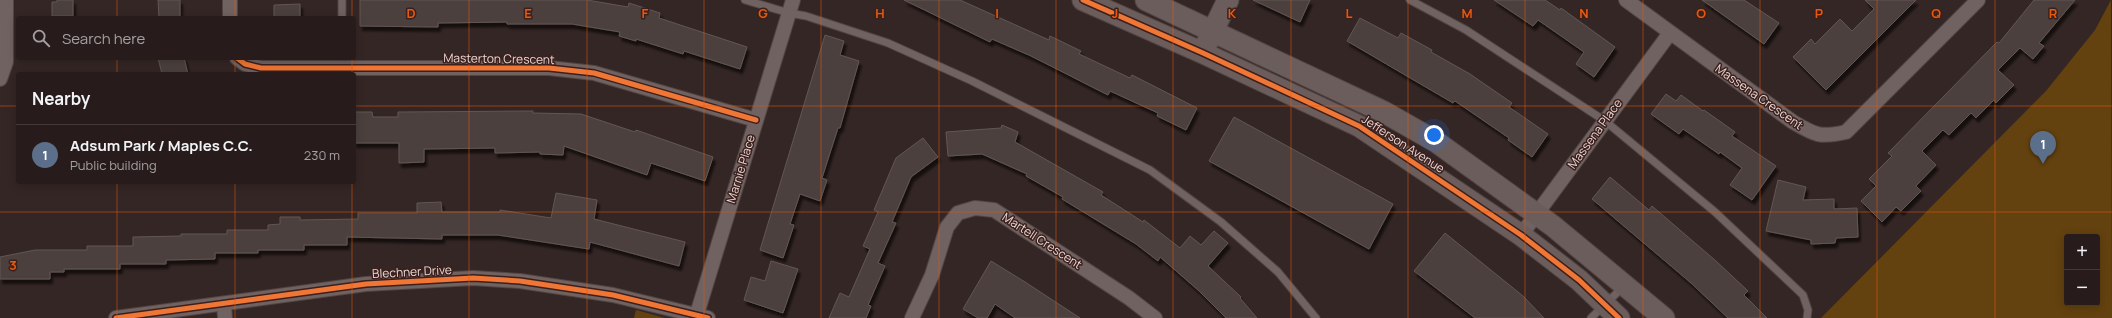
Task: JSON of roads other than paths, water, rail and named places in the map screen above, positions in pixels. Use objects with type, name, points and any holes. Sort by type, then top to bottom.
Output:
[{"type":"street","points":[[0,79],[6,62],[6,0]]},
{"type":"street","points":[[230,0],[230,16]]},
{"type":"street","name":"Jefferson Avenue","points":[[1083,0],[1203,53],[1359,126],[1521,235],[1579,280],[1605,314]]},
{"type":"street","name":"Jefferson Avenue","points":[[1146,0],[1214,30],[1384,112],[1435,141],[1537,214],[1664,318]]},
{"type":"street","points":[[1203,53],[1228,0]]},
{"type":"street","name":"Massena Crescent","points":[[1626,0],[1670,34],[1793,122],[1813,135],[1831,136],[1846,132],[1978,0]]},
{"type":"street","name":"Marnie Place","points":[[702,316],[756,120],[791,7]]},
{"type":"street","name":"Massena Place","points":[[1521,235],[1670,34]]},
{"type":"street","name":"Masterton Crescent","points":[[240,60],[245,64],[261,68],[341,63],[549,68],[594,73],[756,120]]},
{"type":"street","name":"Martell Crescent","points":[[912,318],[932,275],[947,227],[958,213],[975,208],[994,210],[1129,298],[1155,318]]},
{"type":"street","name":"Blechner Drive","points":[[116,318],[224,311],[366,284],[473,278],[520,281],[614,295],[702,316]]},
{"type":"lane","points":[[342,0],[342,16]]},
{"type":"lane","points":[[745,0],[791,7],[806,16],[888,42],[972,80],[1150,170],[1221,222],[1278,272],[1316,318]]},
{"type":"lane","points":[[1410,0],[1466,30],[1534,73],[1605,122],[1715,212],[1803,295],[1808,310],[1807,318]]},
{"type":"lane","points":[[1605,314],[1625,285]]},
{"type":"place","name":"Adsum Park / Maples C.C.","points":[[2043,164]]}]
